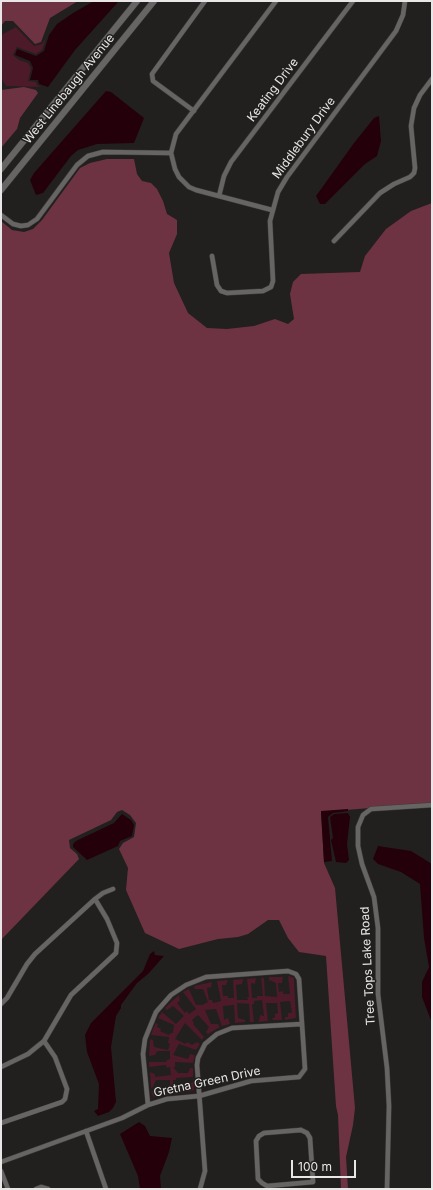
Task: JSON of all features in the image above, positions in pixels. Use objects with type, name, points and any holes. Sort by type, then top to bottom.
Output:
[{"type":"main road","name":"West Linebaugh Avenue","points":[[1,169],[137,1]]},
{"type":"main road","name":"West Linebaugh Avenue","points":[[1,190],[154,1]]},
{"type":"street","points":[[194,111],[153,81],[152,74],[205,1]]},
{"type":"street","points":[[272,210],[196,190],[184,182],[175,170],[171,153],[176,134],[276,1]]},
{"type":"street","name":"Keating Drive","points":[[219,196],[224,176],[231,162],[353,1]]},
{"type":"street","name":"Middlebury Drive","points":[[212,256],[217,285],[221,291],[227,294],[267,290],[272,284],[270,233],[272,210],[278,192],[287,177],[396,31],[403,15],[405,1]]},
{"type":"street","points":[[334,241],[380,193],[394,184],[410,177],[414,173],[415,168],[411,126],[414,108],[420,95],[432,79]]},
{"type":"street","points":[[1,215],[13,224],[20,226],[28,225],[36,219],[77,165],[88,156],[103,152],[171,153]]},
{"type":"street","name":"Tree Tops Lake Road","points":[[387,1189],[389,1106],[386,1056],[378,994],[378,928],[374,897],[362,864],[358,846],[358,826],[363,815],[371,809],[432,805]]},
{"type":"street","points":[[1,1004],[7,998],[24,968],[35,954],[95,899],[103,893],[113,889]]},
{"type":"street","points":[[1,1067],[28,1054],[44,1041],[71,995],[116,952],[117,948],[107,919],[95,899]]},
{"type":"street","name":"Gretna Green Drive","points":[[1,1162],[122,1118],[148,1105],[167,1099],[199,1096],[250,1081],[299,1077],[305,1069],[299,979],[293,972],[206,977],[186,985],[165,1000],[156,1012],[147,1031],[143,1054],[148,1105]]},
{"type":"street","points":[[200,1189],[205,1171],[199,1096],[198,1058],[205,1044],[212,1037],[232,1028],[302,1024]]},
{"type":"street","points":[[1,1123],[62,1102],[67,1095],[67,1089],[55,1057],[44,1041]]},
{"type":"street","points":[[313,1182],[267,1186],[262,1183],[258,1179],[256,1141],[259,1136],[265,1133],[301,1130],[307,1133],[310,1138],[313,1182],[313,1189]]},
{"type":"street","points":[[86,1131],[106,1189]]},
{"type":"street","points":[[1,1171],[8,1189]]},
{"type":"street","points":[[36,1189],[42,1187],[48,1189]]},
{"type":"shaded area","points":[[1,1],[78,1],[50,18],[41,42],[35,44],[13,21],[5,21],[1,26]]},
{"type":"shaded area","points":[[94,1],[119,1],[75,50],[48,87],[39,84],[38,80],[30,80],[33,68],[30,61],[15,55],[17,49],[36,56],[44,51],[49,35],[57,24]]},
{"type":"shaded area","points":[[16,27],[34,46],[42,44],[46,38],[42,50],[36,54],[17,47],[13,55],[19,60],[28,63],[31,68],[28,81],[36,82],[37,85],[41,87],[6,86],[1,78],[1,38],[3,34]]},
{"type":"shaded area","points":[[24,87],[36,90],[38,93],[20,118],[17,129],[1,148],[1,90]]},
{"type":"shaded area","points":[[106,91],[111,92],[144,118],[134,143],[97,144],[78,150],[71,156],[43,193],[36,195],[30,180],[34,173]]},
{"type":"shaded area","points":[[379,116],[381,141],[377,156],[365,164],[325,204],[320,204],[316,196],[354,143],[374,118]]},
{"type":"shaded area","points":[[107,159],[134,159],[137,174],[142,181],[151,183],[157,189],[167,214],[177,220],[177,234],[169,253],[174,283],[188,313],[207,328],[227,329],[254,326],[275,319],[288,324],[294,319],[290,294],[293,282],[301,274],[360,272],[365,256],[386,229],[411,211],[432,203],[432,803],[321,812],[324,863],[335,888],[355,1108],[346,1157],[348,1189],[341,1189],[338,1115],[336,1106],[326,956],[299,952],[288,938],[279,920],[268,920],[248,934],[238,937],[218,939],[179,949],[145,933],[126,890],[128,868],[119,849],[123,843],[134,837],[136,823],[130,815],[122,810],[117,812],[111,820],[69,840],[70,848],[77,854],[79,859],[1,940],[1,221],[12,230],[24,232],[33,229],[42,220],[80,168],[90,163]]},
{"type":"shaded area","points":[[348,809],[348,811],[333,813],[328,817],[332,861],[324,862],[321,811]]},
{"type":"shaded area","points":[[348,813],[350,817],[347,844],[349,860],[346,863],[336,862],[331,840],[333,838],[330,817],[334,814]]},
{"type":"shaded area","points":[[122,814],[131,820],[134,825],[132,836],[120,841],[118,846],[87,860],[73,847],[73,844],[76,841],[114,823]]},
{"type":"shaded area","points":[[378,846],[411,851],[432,864],[432,1023],[422,997],[422,982],[429,967],[424,938],[420,884],[401,872],[378,864],[373,859]]},
{"type":"shaded area","points":[[154,951],[155,955],[164,956],[148,974],[137,983],[121,1005],[121,1008],[116,1016],[111,1047],[116,1102],[109,1112],[98,1116],[94,1111],[98,1109],[99,1084],[87,1052],[85,1035],[91,1023],[143,971],[150,954]]},
{"type":"shaded area","points":[[288,976],[294,978],[296,1018],[285,1020],[285,1017],[288,1017],[288,1013],[292,1013],[290,1001],[280,1002],[282,1020],[273,1020],[272,1018],[275,1018],[275,1014],[278,1013],[277,1003],[266,1003],[268,1021],[259,1022],[260,1015],[264,1016],[262,1000],[254,1001],[254,1004],[252,1004],[254,1022],[250,1022],[249,1004],[237,1003],[238,1018],[245,1020],[245,1022],[235,1023],[234,1005],[223,1006],[224,1020],[228,1018],[230,1024],[222,1026],[216,1009],[205,1010],[211,1024],[218,1024],[220,1027],[208,1034],[206,1032],[209,1027],[198,1015],[192,1020],[194,1023],[193,1024],[204,1037],[202,1040],[185,1023],[175,1039],[186,1044],[187,1042],[192,1045],[197,1042],[200,1044],[196,1050],[179,1044],[173,1055],[188,1059],[190,1054],[195,1055],[193,1063],[175,1062],[175,1067],[173,1067],[179,1074],[188,1073],[190,1068],[193,1068],[193,1077],[176,1078],[176,1080],[173,1080],[173,1088],[186,1088],[188,1084],[194,1082],[194,1090],[153,1097],[151,1091],[169,1090],[170,1080],[156,1080],[151,1088],[150,1072],[155,1074],[155,1077],[171,1075],[170,1067],[167,1068],[166,1065],[149,1067],[149,1062],[166,1062],[170,1059],[170,1051],[157,1051],[155,1055],[149,1056],[150,1039],[153,1040],[154,1047],[168,1050],[170,1044],[168,1043],[169,1037],[151,1035],[153,1029],[156,1023],[158,1024],[157,1027],[161,1029],[160,1031],[169,1035],[173,1033],[174,1025],[158,1018],[162,1012],[176,1024],[184,1016],[173,1006],[167,1010],[165,1008],[172,1001],[179,995],[180,1001],[177,1003],[185,1013],[187,1011],[189,1014],[196,1009],[183,992],[189,989],[196,1005],[202,1005],[208,1002],[203,989],[195,989],[194,986],[212,982],[211,988],[207,988],[209,1000],[212,1000],[213,1003],[221,1001],[217,981],[228,980],[226,985],[222,985],[223,996],[234,998],[233,980],[243,979],[242,984],[236,985],[237,1000],[248,1000],[247,979],[256,978],[255,984],[251,983],[252,998],[263,996],[261,978],[264,978],[265,996],[277,997],[276,983],[269,980],[269,977],[283,977],[282,983],[278,983],[279,992],[283,991],[283,994],[290,994]]},
{"type":"shaded area","points":[[139,1122],[145,1126],[150,1136],[172,1138],[169,1152],[160,1176],[161,1189],[140,1189],[138,1176],[120,1134]]}]
